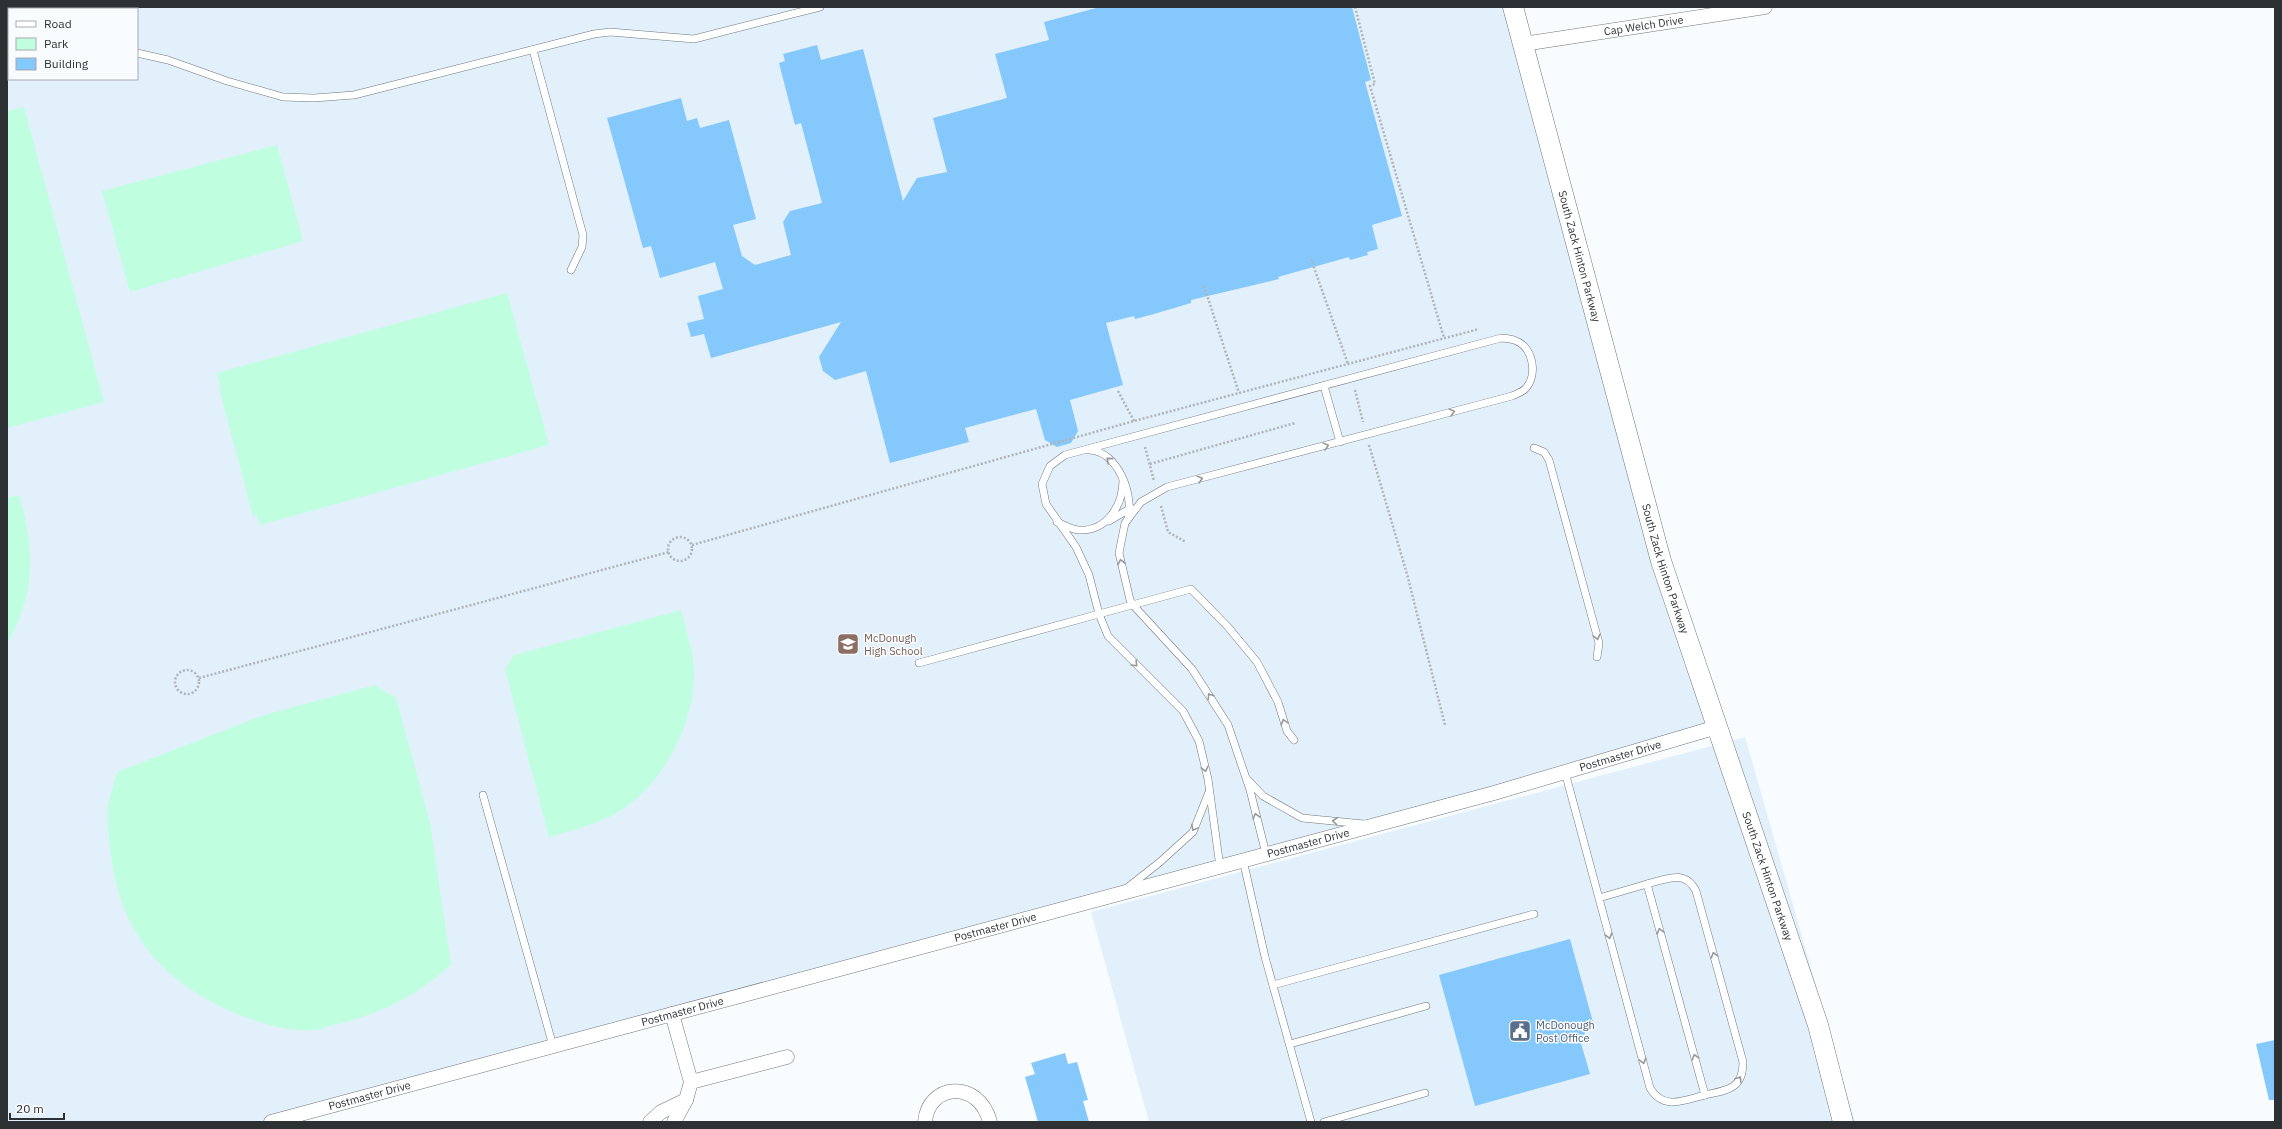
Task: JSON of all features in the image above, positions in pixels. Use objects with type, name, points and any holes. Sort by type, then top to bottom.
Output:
[{"type":"main road","name":"South Zack Hinton Parkway","points":[[1513,7],[1661,561],[1818,1025],[1844,1122]]},
{"type":"street","name":"Cap Welch Drive","points":[[1523,44],[1765,7]]},
{"type":"street","name":"Postmaster Drive","points":[[271,1122],[1374,825],[1565,772],[1717,727]]},
{"type":"street","points":[[672,1014],[691,1082],[686,1100],[674,1122]]},
{"type":"street","points":[[691,1082],[787,1056]]},
{"type":"street","points":[[925,1122],[927,1113],[933,1102],[945,1094],[958,1091],[971,1094],[980,1101],[986,1109],[990,1122]]},
{"type":"street","points":[[650,1122],[661,1112],[686,1100]]},
{"type":"street","points":[[686,1100],[688,1122]]},
{"type":"lane","points":[[138,53],[168,60],[227,81],[283,96],[314,98],[354,95],[610,32],[694,38],[820,7]]},
{"type":"lane","points":[[533,50],[583,235],[582,247],[571,270]]},
{"type":"lane","points":[[1057,522],[1079,530],[1090,529],[1107,522],[1167,487],[1512,396],[1525,389],[1532,377],[1532,361],[1526,348],[1515,340],[1502,338],[1065,455],[1050,466],[1042,484],[1046,504],[1057,522],[1076,547],[1089,575],[1098,614],[1108,636],[1183,712],[1199,741],[1209,792],[1220,866]]},
{"type":"lane","points":[[1324,386],[1340,442]]},
{"type":"lane","points":[[1534,448],[1544,452],[1549,460],[1599,643],[1597,657]]},
{"type":"lane","points":[[1084,450],[1096,451],[1106,458],[1115,466],[1123,480],[1129,509],[1119,553],[1130,600],[1192,669],[1228,725],[1246,778],[1266,854]]},
{"type":"lane","points":[[1107,522],[1120,503],[1123,480]]},
{"type":"lane","points":[[1127,521],[1141,502]]},
{"type":"lane","points":[[920,663],[1191,589],[1246,647],[1257,662],[1278,702],[1287,731],[1294,740]]},
{"type":"lane","points":[[1565,772],[1650,1088],[1655,1097],[1662,1102],[1677,1102],[1730,1088],[1739,1082],[1743,1073],[1743,1062],[1696,891],[1692,883],[1684,878],[1677,877],[1600,898]]},
{"type":"lane","points":[[1246,778],[1263,796],[1302,818],[1374,825]]},
{"type":"lane","points":[[1120,893],[1160,862],[1193,832],[1209,792]]},
{"type":"lane","points":[[483,795],[553,1046]]},
{"type":"lane","points":[[1243,860],[1265,957],[1311,1122]]},
{"type":"lane","points":[[1647,884],[1705,1095]]},
{"type":"lane","points":[[1273,985],[1534,914]]},
{"type":"lane","points":[[1290,1044],[1426,1006]]},
{"type":"lane","points":[[1324,1122],[1425,1093]]},
{"type":"path","points":[[1355,7],[1375,84],[1370,86],[1444,338]]},
{"type":"path","points":[[1312,259],[1348,368]]},
{"type":"path","points":[[1204,286],[1239,393]]},
{"type":"path","points":[[1355,390],[1364,425]]},
{"type":"path","points":[[1118,391],[1134,421]]},
{"type":"path","points":[[1150,464],[1295,424]]},
{"type":"path","points":[[1369,445],[1407,574],[1445,725]]},
{"type":"path","points":[[1145,447],[1154,481]]},
{"type":"path","points":[[1161,506],[1168,532],[1186,542]]},
{"type":"path","points":[[678,537],[689,540],[692,547],[690,556],[682,561],[674,559],[669,552],[670,544],[678,537]]},
{"type":"path","points":[[198,678],[669,552]]},
{"type":"path","points":[[191,670],[198,678],[199,685],[193,692],[185,694],[176,687],[177,676],[183,671],[191,670]]},
{"type":"shaded area","name":"McDonugh High School","points":[[7,7],[1512,7],[1717,727],[268,1122],[7,1122]]},
{"type":"shaded area","points":[[1745,737],[1855,1122],[1149,1122],[1091,912]]},
{"type":"green space","points":[[24,107],[104,402],[7,428],[7,111]]},
{"type":"green space","points":[[277,145],[303,241],[130,292],[102,191]]},
{"type":"green space","points":[[507,293],[549,445],[260,525],[257,515],[253,516],[219,388],[221,388],[217,373]]},
{"type":"green space","points":[[19,495],[28,535],[30,571],[28,589],[23,607],[7,644],[7,498]]},
{"type":"green space","points":[[681,610],[693,657],[693,691],[684,728],[667,762],[644,792],[612,816],[549,837],[505,669],[514,655]]},
{"type":"green space","points":[[375,685],[396,698],[430,823],[451,965],[425,986],[384,1009],[354,1020],[311,1030],[289,1029],[257,1021],[226,1009],[202,997],[181,982],[163,966],[147,948],[134,929],[123,906],[116,882],[111,855],[108,825],[108,807],[117,772],[261,716]]},
{"type":"building","points":[[1100,7],[1352,7],[1371,80],[1365,82],[1402,216],[1372,225],[1378,249],[1367,252],[1368,255],[1350,260],[1349,257],[1278,277],[1279,279],[1191,300],[1191,303],[1154,314],[1135,319],[1134,316],[1106,323],[1123,385],[1070,400],[1078,431],[1071,443],[1057,447],[1045,440],[1036,409],[965,428],[969,442],[890,463],[866,371],[835,380],[823,371],[819,357],[841,322],[711,358],[704,334],[691,337],[687,323],[704,319],[698,296],[723,289],[715,262],[660,278],[651,246],[643,248],[607,118],[681,98],[687,121],[697,118],[700,128],[729,120],[756,219],[733,225],[742,256],[755,265],[791,255],[783,222],[790,211],[822,203],[801,123],[795,125],[779,63],[785,61],[783,54],[817,45],[821,60],[863,49],[903,201],[917,178],[947,172],[933,118],[1007,98],[995,54],[1049,40],[1044,22]]},
{"type":"building","name":"McDonough Post Office","points":[[1570,939],[1593,1022],[1580,1040],[1590,1074],[1475,1106],[1439,975]]},
{"type":"building","points":[[2275,1040],[2275,1100],[2269,1100],[2256,1044]]},
{"type":"building","points":[[1065,1053],[1068,1064],[1077,1062],[1088,1100],[1083,1101],[1089,1122],[1038,1122],[1025,1077],[1035,1074],[1031,1063]]},
{"type":"place","name":"McDonugh High School","points":[[848,644]]},
{"type":"place","name":"McDonough Post Office","points":[[1520,1031]]}]
